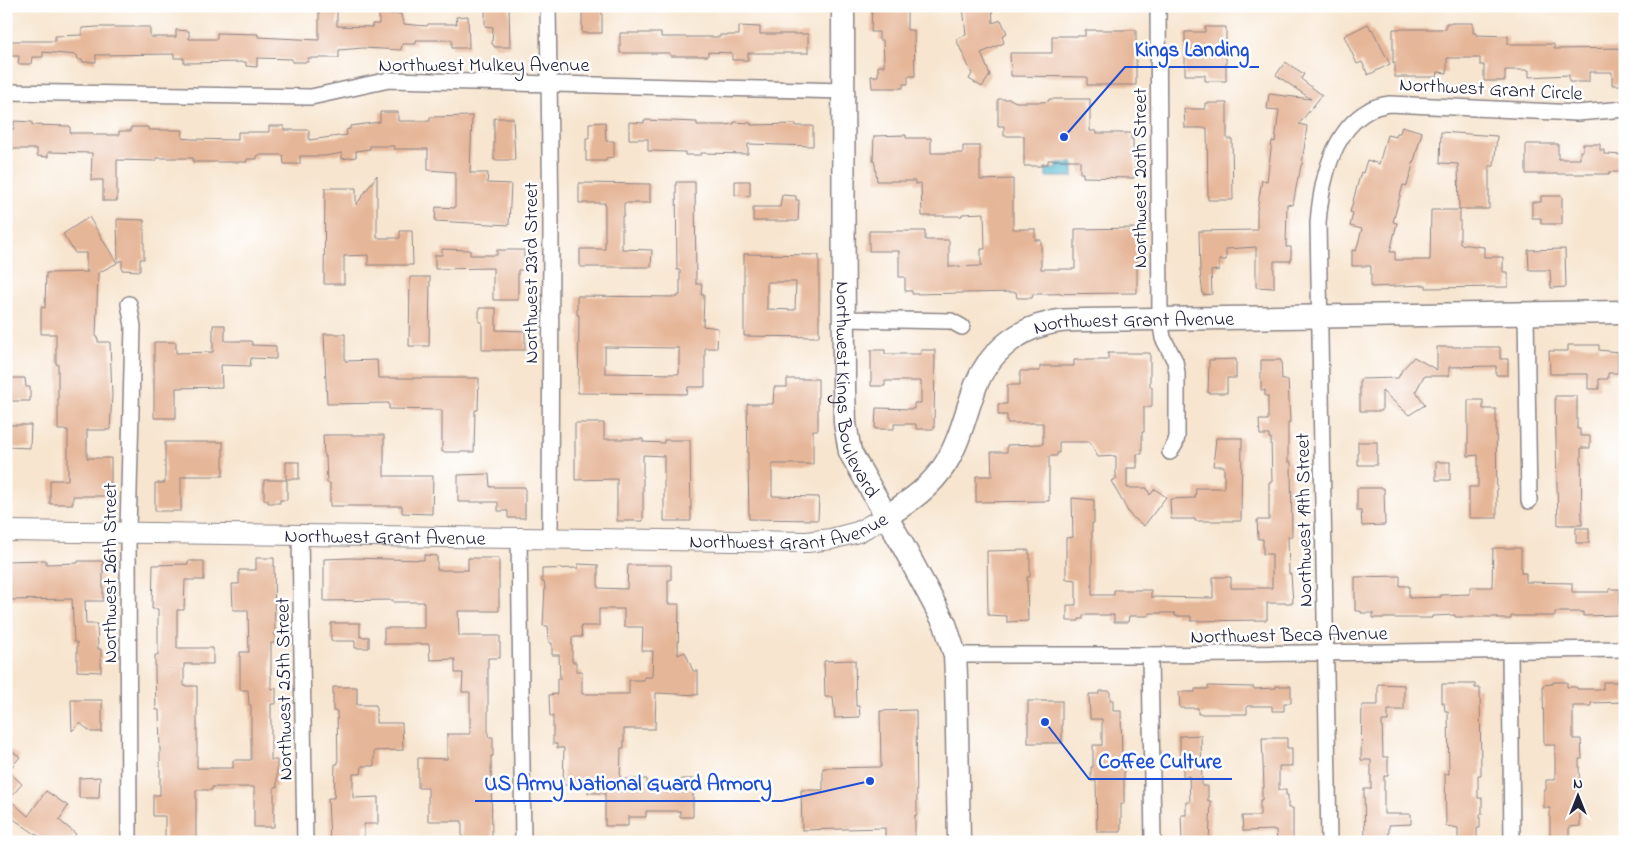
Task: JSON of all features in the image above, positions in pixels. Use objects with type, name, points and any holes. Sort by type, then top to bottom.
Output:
[{"type":"main road","name":"Northwest Kings Boulevard","points":[[843,6],[844,388],[846,440],[859,471],[887,516],[945,624],[955,655],[959,842]]},
{"type":"main road","name":"Northwest Grant Avenue","points":[[887,516],[918,496],[945,464],[960,435],[975,389],[984,370],[997,352],[1012,339],[1045,324],[1059,321],[1625,312]]},
{"type":"street","name":"Northwest 23rd Street","points":[[548,6],[551,224],[550,539]]},
{"type":"street","name":"Northwest 20th Street","points":[[1158,6],[1160,319],[1163,338],[1174,361],[1177,373],[1177,437],[1170,452]]},
{"type":"street","name":"Northwest Mulkey Avenue","points":[[6,92],[311,97],[389,80],[844,91]]},
{"type":"street","name":"Northwest Grant Circle","points":[[1319,316],[1318,223],[1326,175],[1336,148],[1345,131],[1358,117],[1368,110],[1379,106],[1402,103],[1577,113],[1625,110]]},
{"type":"street","name":"Northwest 26th Street","points":[[129,304],[133,326],[128,532],[129,842]]},
{"type":"street","points":[[1526,314],[1529,501]]},
{"type":"street","name":"Northwest 19th Street","points":[[1319,316],[1329,842]]},
{"type":"street","points":[[845,319],[951,321],[962,327]]},
{"type":"street","name":"Northwest Grant Avenue","points":[[6,530],[807,542],[831,539],[858,532],[887,516]]},
{"type":"street","name":"Northwest 25th Street","points":[[300,535],[305,842]]},
{"type":"street","points":[[520,538],[523,842]]},
{"type":"street","name":"Northwest Beca Avenue","points":[[955,655],[1150,655],[1625,649]]},
{"type":"street","points":[[1510,651],[1512,842]]},
{"type":"street","points":[[1150,655],[1153,842]]},
{"type":"water","points":[[1057,163],[1073,163],[1073,177],[1046,177],[1046,169],[1057,169]]},
{"type":"building","points":[[319,6],[337,6],[337,26],[372,27],[372,24],[379,24],[379,14],[401,14],[403,24],[427,26],[428,24],[457,24],[456,17],[468,16],[469,48],[452,48],[452,40],[416,40],[416,44],[402,44],[401,50],[363,48],[339,50],[339,58],[308,58],[308,62],[292,62],[292,59],[257,58],[257,67],[246,66],[246,62],[184,63],[184,58],[174,58],[174,54],[96,55],[96,62],[83,62],[78,60],[77,55],[43,52],[43,57],[32,57],[31,64],[18,64],[19,56],[6,56],[6,41],[55,41],[55,36],[82,35],[82,28],[98,27],[150,27],[150,37],[176,37],[176,30],[189,31],[189,39],[217,39],[217,33],[258,34],[258,37],[319,40]]},
{"type":"building","points":[[485,6],[509,6],[510,47],[494,47],[492,44],[493,27],[485,26]]},
{"type":"building","points":[[872,6],[907,6],[907,30],[914,30],[915,76],[908,76],[908,84],[903,84],[903,88],[872,88],[871,76],[878,76],[878,66],[884,66],[884,63],[883,40],[879,40],[879,32],[871,32]]},
{"type":"building","points":[[963,6],[992,6],[993,23],[1001,20],[1007,33],[1002,36],[1004,43],[981,53],[990,75],[982,87],[969,79],[972,74],[956,39],[966,35]]},
{"type":"building","points":[[582,9],[602,9],[602,33],[582,33]]},
{"type":"building","points":[[1446,23],[1473,23],[1473,33],[1476,33],[1476,35],[1508,36],[1508,44],[1554,44],[1554,49],[1625,48],[1625,85],[1612,85],[1612,72],[1589,72],[1589,82],[1569,82],[1569,75],[1529,77],[1529,70],[1505,70],[1505,81],[1484,81],[1484,65],[1480,65],[1480,58],[1447,58],[1447,73],[1438,72],[1437,77],[1395,77],[1393,29],[1446,29]]},
{"type":"building","points":[[1368,24],[1390,64],[1368,75],[1362,62],[1357,64],[1344,36]]},
{"type":"building","points":[[739,26],[760,27],[760,34],[808,34],[808,53],[748,53],[748,60],[732,60],[732,53],[708,52],[708,56],[670,56],[670,53],[620,53],[620,33],[661,33],[661,37],[720,37],[720,35],[739,35]]},
{"type":"building","points":[[1205,27],[1226,27],[1226,81],[1205,81],[1205,75],[1185,75],[1185,32],[1205,32]]},
{"type":"building","points":[[1085,30],[1136,30],[1136,85],[1087,85],[1087,77],[1011,76],[1010,53],[1052,53],[1052,36],[1085,36]]},
{"type":"building","points":[[1285,62],[1304,74],[1301,79],[1322,95],[1299,124],[1307,126],[1302,165],[1293,205],[1287,204],[1286,247],[1291,247],[1291,261],[1274,261],[1274,288],[1256,287],[1256,247],[1226,249],[1226,260],[1219,260],[1219,270],[1211,271],[1212,294],[1203,295],[1199,231],[1257,230],[1257,210],[1262,180],[1267,181],[1272,141],[1275,142],[1279,110],[1267,109],[1269,94],[1311,99],[1276,75]]},
{"type":"building","points":[[998,99],[1010,99],[1016,102],[1043,102],[1049,101],[1049,99],[1090,99],[1090,131],[1096,131],[1096,133],[1131,133],[1133,149],[1135,149],[1134,178],[1083,177],[1083,173],[1080,173],[1080,161],[1078,160],[1048,160],[1048,164],[1042,164],[1042,166],[1024,166],[1024,136],[1004,136],[1004,126],[998,126]]},
{"type":"building","points":[[1205,103],[1227,103],[1227,139],[1232,139],[1233,200],[1208,200],[1207,128],[1185,128],[1184,109],[1205,109]]},
{"type":"building","points":[[380,112],[398,112],[398,121],[430,121],[430,117],[472,116],[470,173],[488,173],[487,183],[511,184],[509,225],[435,221],[436,207],[455,208],[455,172],[428,170],[428,149],[394,149],[394,146],[370,146],[370,149],[356,151],[356,157],[342,159],[342,153],[325,156],[300,156],[300,164],[284,164],[283,155],[257,155],[257,159],[247,159],[247,162],[193,162],[193,158],[156,158],[156,161],[117,160],[117,201],[103,201],[103,180],[91,180],[92,153],[48,152],[48,157],[37,156],[37,149],[6,149],[6,129],[14,129],[14,121],[32,122],[32,125],[70,126],[70,133],[93,133],[93,135],[119,135],[119,131],[131,131],[131,127],[148,127],[148,130],[183,130],[182,138],[238,140],[238,132],[269,132],[269,126],[284,126],[284,130],[309,130],[309,140],[347,135],[346,130],[350,129],[350,126],[380,122]]},
{"type":"building","points":[[494,118],[513,118],[515,160],[494,160]]},
{"type":"building","points":[[644,120],[697,122],[697,125],[725,125],[734,124],[734,122],[751,123],[751,125],[796,124],[796,126],[813,126],[813,146],[748,144],[748,154],[701,153],[701,155],[685,155],[685,152],[648,151],[648,139],[629,139],[629,122],[644,123]]},
{"type":"building","points":[[605,122],[606,141],[614,141],[614,157],[606,158],[606,161],[586,161],[586,138],[589,138],[589,123]]},
{"type":"building","points":[[1402,126],[1422,132],[1407,186],[1403,185],[1393,222],[1397,223],[1390,252],[1395,252],[1395,260],[1430,260],[1431,210],[1460,210],[1460,244],[1484,247],[1484,257],[1503,257],[1503,272],[1508,272],[1508,287],[1426,288],[1426,285],[1371,287],[1371,266],[1352,266],[1352,250],[1356,251],[1362,229],[1350,226],[1353,213],[1350,212],[1361,172],[1363,173],[1367,160],[1379,164],[1387,135],[1396,137],[1397,133],[1400,133]]},
{"type":"building","points":[[1441,132],[1497,136],[1494,166],[1489,166],[1489,209],[1459,209],[1458,164],[1440,163]]},
{"type":"building","points":[[906,135],[906,138],[931,138],[931,153],[963,153],[963,146],[980,146],[980,180],[1013,179],[1013,229],[1035,229],[1035,240],[1041,240],[1041,269],[1075,269],[1075,229],[1141,228],[1141,254],[1137,254],[1137,293],[1033,294],[1032,298],[1017,298],[1016,292],[912,294],[912,291],[905,291],[905,277],[899,277],[899,251],[869,251],[869,231],[925,231],[925,240],[949,240],[949,267],[981,266],[981,249],[985,249],[984,213],[962,214],[962,216],[922,216],[921,183],[915,184],[915,181],[877,181],[873,161],[874,136]]},
{"type":"building","points":[[1526,144],[1558,144],[1558,159],[1580,159],[1580,151],[1583,151],[1583,144],[1600,144],[1600,150],[1604,150],[1604,154],[1625,155],[1625,172],[1609,172],[1609,174],[1526,174]]},
{"type":"building","points":[[377,175],[377,238],[400,238],[400,231],[412,231],[413,265],[368,265],[368,255],[344,256],[344,284],[324,284],[325,188],[356,188],[356,205]]},
{"type":"building","points":[[735,181],[750,181],[750,196],[735,195]]},
{"type":"building","points":[[676,182],[695,182],[696,284],[702,284],[701,295],[704,295],[703,326],[718,328],[717,348],[705,348],[705,387],[688,387],[687,394],[578,393],[579,315],[577,315],[577,296],[678,297],[680,295],[680,270],[677,270]],"holes":[[[605,347],[679,348],[679,374],[605,373]]]},
{"type":"building","points":[[579,183],[650,184],[650,203],[624,203],[622,249],[652,250],[651,267],[580,267],[580,249],[605,249],[605,203],[579,203]]},
{"type":"building","points":[[782,195],[796,196],[796,200],[799,200],[798,221],[753,221],[753,207],[780,207]]},
{"type":"building","points":[[1541,196],[1562,196],[1562,224],[1541,224],[1541,218],[1532,218],[1532,202],[1541,202]]},
{"type":"building","points":[[89,217],[117,263],[98,273],[96,338],[98,338],[98,342],[110,342],[112,395],[110,430],[87,430],[87,458],[111,458],[111,496],[73,496],[73,504],[50,504],[50,480],[68,480],[68,430],[58,430],[56,334],[41,334],[41,307],[45,308],[46,273],[88,272],[86,269],[86,253],[75,253],[63,234]]},
{"type":"building","points":[[117,219],[144,220],[144,259],[140,259],[140,271],[122,270],[122,260],[118,262]]},
{"type":"building","points":[[442,249],[470,250],[470,255],[497,255],[497,250],[524,250],[524,270],[518,270],[518,300],[493,300],[493,268],[435,269],[435,255],[442,255]]},
{"type":"building","points":[[1565,249],[1566,287],[1551,288],[1550,270],[1529,270],[1528,250]]},
{"type":"building","points":[[744,254],[819,255],[819,337],[744,336]],"holes":[[[767,282],[796,282],[795,310],[767,309]]]},
{"type":"building","points":[[410,277],[430,277],[429,346],[409,346]]},
{"type":"building","points":[[479,308],[496,308],[496,330],[525,331],[525,350],[482,350],[482,322],[479,322]]},
{"type":"building","points":[[213,325],[225,325],[225,341],[250,341],[252,345],[276,346],[276,359],[251,358],[250,366],[221,365],[222,387],[176,388],[176,418],[154,418],[154,342],[176,342],[176,353],[213,352]]},
{"type":"building","points":[[324,334],[345,334],[345,361],[377,360],[378,378],[479,378],[478,410],[475,410],[474,452],[442,452],[442,410],[389,409],[389,403],[327,404]]},
{"type":"building","points":[[1568,345],[1599,345],[1599,350],[1618,352],[1618,373],[1608,373],[1608,379],[1599,379],[1599,389],[1588,389],[1588,374],[1550,374],[1549,351],[1568,351]]},
{"type":"building","points":[[1437,347],[1500,347],[1500,359],[1508,359],[1508,375],[1496,375],[1496,366],[1449,367],[1449,376],[1424,376],[1416,391],[1425,405],[1409,415],[1382,391],[1382,411],[1360,411],[1360,379],[1398,378],[1402,370],[1414,357],[1437,370]]},
{"type":"building","points":[[871,350],[885,350],[885,354],[921,354],[921,350],[935,350],[934,429],[916,429],[916,424],[894,424],[894,429],[875,429],[876,408],[914,409],[914,403],[921,403],[921,381],[885,381],[885,386],[871,386]]},
{"type":"building","points":[[1108,353],[1150,353],[1152,407],[1144,407],[1142,454],[1137,454],[1137,468],[1127,468],[1127,488],[1147,488],[1150,495],[1155,489],[1166,497],[1144,526],[1130,515],[1111,481],[1116,479],[1116,456],[1098,457],[1090,442],[1059,442],[1059,453],[1057,453],[1057,456],[1049,456],[1049,501],[976,502],[976,476],[992,476],[991,452],[1007,452],[1007,445],[1043,444],[1043,423],[1007,423],[1007,415],[998,415],[998,404],[1007,404],[1007,385],[1020,385],[1020,371],[1040,371],[1040,366],[1074,366],[1074,360],[1108,360]]},
{"type":"building","points":[[1236,359],[1236,378],[1227,378],[1227,393],[1208,393],[1209,360]]},
{"type":"building","points":[[1261,360],[1281,360],[1282,380],[1288,380],[1290,422],[1288,422],[1288,462],[1291,462],[1292,537],[1288,537],[1289,574],[1291,574],[1293,603],[1267,603],[1267,620],[1191,621],[1191,616],[1175,616],[1175,613],[1149,613],[1149,616],[1129,616],[1128,622],[1114,622],[1114,615],[1083,615],[1083,619],[1079,619],[1079,621],[1067,621],[1067,605],[1076,605],[1076,580],[1066,579],[1066,538],[1073,537],[1072,498],[1094,500],[1094,523],[1092,523],[1092,595],[1114,595],[1114,590],[1151,590],[1151,597],[1213,598],[1213,577],[1231,577],[1231,588],[1272,588],[1272,554],[1263,554],[1263,539],[1258,539],[1257,520],[1269,520],[1269,482],[1272,482],[1271,438],[1269,438],[1269,435],[1260,435],[1259,420],[1268,420],[1268,396],[1265,396],[1265,390],[1261,390]]},
{"type":"building","points":[[7,378],[25,378],[26,387],[30,387],[30,401],[7,401]]},
{"type":"building","points":[[787,379],[818,379],[818,430],[813,430],[813,464],[772,464],[772,496],[819,497],[818,520],[749,519],[747,404],[773,404],[774,387],[787,387]]},
{"type":"building","points":[[1555,396],[1577,396],[1577,429],[1580,429],[1580,436],[1590,436],[1590,448],[1581,448],[1582,525],[1558,525]]},
{"type":"building","points":[[1468,400],[1483,400],[1483,409],[1496,409],[1497,518],[1469,518],[1469,487],[1478,487],[1478,455],[1468,456]]},
{"type":"building","points":[[575,423],[604,423],[604,439],[643,439],[643,442],[664,443],[664,440],[690,440],[691,521],[664,521],[664,456],[643,455],[643,521],[617,521],[617,479],[575,480]]},
{"type":"building","points":[[6,425],[31,425],[30,448],[6,447]]},
{"type":"building","points":[[323,435],[384,435],[384,476],[433,476],[432,514],[402,513],[402,506],[330,506],[330,483],[327,483]]},
{"type":"building","points":[[1216,438],[1242,438],[1241,521],[1171,519],[1170,499],[1195,498],[1196,488],[1224,488],[1224,466],[1213,466]]},
{"type":"building","points":[[165,442],[223,442],[223,476],[181,477],[181,511],[155,511],[155,483],[165,483]]},
{"type":"building","points":[[1358,442],[1377,442],[1377,465],[1358,465]]},
{"type":"building","points":[[286,462],[299,462],[299,479],[286,479]]},
{"type":"building","points":[[1436,462],[1450,462],[1450,480],[1436,480]]},
{"type":"building","points":[[489,474],[490,487],[525,487],[525,518],[508,518],[508,511],[498,511],[498,502],[458,502],[458,475]]},
{"type":"building","points":[[264,480],[287,480],[287,500],[280,500],[280,503],[268,503],[268,500],[264,500]]},
{"type":"building","points":[[1357,488],[1384,488],[1385,525],[1362,526],[1361,511],[1357,511]]},
{"type":"building","points":[[1576,528],[1589,528],[1589,543],[1576,543]]},
{"type":"building","points":[[1493,548],[1521,548],[1521,573],[1526,573],[1526,582],[1572,583],[1572,592],[1609,592],[1609,589],[1620,589],[1620,615],[1583,616],[1583,612],[1555,612],[1555,616],[1511,616],[1511,619],[1498,619],[1498,617],[1455,617],[1455,615],[1432,616],[1432,618],[1373,618],[1373,613],[1355,611],[1355,577],[1400,576],[1400,586],[1409,586],[1409,598],[1470,594],[1470,587],[1492,587]]},
{"type":"building","points":[[1029,550],[1030,577],[1027,577],[1028,621],[1007,622],[1007,616],[988,615],[987,551]]},
{"type":"building","points":[[424,555],[437,556],[437,570],[468,570],[468,558],[499,558],[499,611],[458,611],[459,636],[500,636],[500,658],[488,658],[488,737],[493,737],[493,756],[491,756],[492,842],[462,842],[462,821],[428,821],[428,788],[418,788],[418,758],[447,759],[447,734],[470,734],[470,692],[462,692],[463,673],[455,673],[455,659],[430,660],[429,644],[384,644],[384,628],[424,628],[424,602],[393,602],[393,600],[324,601],[324,559],[424,560]]},
{"type":"building","points":[[256,558],[274,558],[275,643],[271,643],[271,689],[276,688],[276,704],[271,704],[271,760],[277,760],[277,787],[274,787],[274,827],[254,827],[254,787],[212,787],[212,790],[196,790],[196,842],[165,842],[165,816],[153,816],[153,795],[160,795],[160,751],[159,710],[156,710],[155,674],[155,655],[158,655],[158,609],[152,609],[153,565],[188,564],[188,561],[204,561],[204,580],[185,580],[184,610],[177,610],[177,648],[213,648],[213,664],[184,664],[184,686],[197,686],[197,768],[233,768],[233,760],[251,760],[251,705],[249,705],[248,690],[240,690],[240,652],[249,652],[248,610],[233,610],[232,584],[239,584],[239,570],[256,570]]},
{"type":"building","points":[[46,560],[46,564],[103,561],[103,601],[85,601],[86,624],[97,624],[98,649],[101,649],[101,672],[77,671],[77,642],[74,642],[72,599],[6,600],[6,561]]},
{"type":"building","points":[[578,564],[598,565],[598,588],[627,589],[628,565],[671,565],[671,580],[668,580],[668,604],[679,604],[678,655],[685,652],[693,671],[698,671],[698,695],[656,693],[655,729],[624,729],[624,748],[621,748],[620,779],[647,779],[647,784],[681,784],[681,779],[693,779],[693,817],[680,817],[680,811],[646,811],[646,817],[628,817],[628,826],[605,826],[605,793],[588,793],[588,785],[563,785],[564,748],[557,748],[557,744],[553,744],[553,716],[550,716],[549,695],[557,694],[557,679],[560,679],[559,655],[552,655],[552,643],[549,643],[548,626],[543,626],[545,587],[544,582],[542,582],[542,569],[578,568]],"holes":[[[599,609],[624,609],[624,627],[643,627],[642,651],[653,651],[652,677],[644,677],[644,680],[629,680],[629,694],[582,694],[582,671],[576,671],[576,662],[572,662],[572,637],[582,637],[581,626],[599,626]]]},
{"type":"building","points":[[331,623],[360,623],[360,637],[369,637],[369,648],[355,648],[355,641],[331,641]]},
{"type":"building","points":[[855,660],[856,706],[859,706],[860,717],[835,718],[833,697],[825,697],[824,661]]},
{"type":"building","points":[[1553,682],[1567,682],[1567,687],[1577,687],[1577,689],[1603,689],[1603,682],[1625,682],[1625,702],[1591,703],[1591,706],[1573,706],[1573,739],[1581,739],[1582,759],[1579,759],[1580,826],[1569,827],[1569,842],[1550,842],[1550,808],[1544,808],[1546,780],[1555,780],[1555,745],[1544,745],[1543,685],[1553,684]]},
{"type":"building","points":[[1378,684],[1404,685],[1404,710],[1388,710],[1388,721],[1382,721],[1383,757],[1388,757],[1388,776],[1384,776],[1384,814],[1411,814],[1411,824],[1389,825],[1389,842],[1365,842],[1364,789],[1371,789],[1371,760],[1361,760],[1362,705],[1378,705]]},
{"type":"building","points":[[1442,684],[1475,684],[1475,688],[1480,688],[1481,775],[1478,775],[1478,798],[1482,798],[1482,814],[1480,814],[1480,828],[1477,828],[1477,842],[1458,842],[1458,828],[1446,826],[1445,774],[1449,774],[1448,711],[1445,711],[1444,703],[1442,703]]},
{"type":"building","points":[[1208,686],[1254,687],[1254,689],[1291,686],[1291,703],[1284,703],[1284,711],[1272,711],[1272,706],[1247,706],[1247,714],[1198,714],[1198,708],[1180,708],[1179,692],[1195,692],[1195,689],[1208,689]]},
{"type":"building","points":[[333,687],[357,687],[357,705],[376,705],[376,723],[402,723],[403,750],[374,751],[374,766],[362,766],[361,774],[353,774],[353,798],[378,797],[378,824],[364,824],[364,842],[330,842],[328,798],[334,798],[335,764],[338,764],[337,711],[333,711]]},
{"type":"building","points":[[1099,691],[1110,691],[1110,700],[1113,700],[1113,711],[1121,711],[1124,804],[1121,804],[1121,832],[1097,832],[1096,781],[1091,781],[1091,767],[1093,767],[1093,745],[1102,745],[1102,719],[1090,719],[1089,694],[1099,694]]},
{"type":"building","points":[[71,700],[102,700],[102,732],[91,732],[80,723],[72,731]]},
{"type":"building","points":[[1028,701],[1062,701],[1062,743],[1028,743]]},
{"type":"building","points":[[916,710],[917,815],[915,815],[915,842],[885,842],[885,828],[802,830],[801,790],[823,790],[823,768],[881,767],[880,711]]},
{"type":"building","points":[[1201,735],[1202,786],[1208,786],[1208,801],[1211,801],[1209,842],[1182,842],[1181,815],[1186,815],[1186,802],[1190,802],[1189,776],[1183,776],[1183,762],[1180,762],[1180,736]]},
{"type":"building","points":[[1262,738],[1287,738],[1287,748],[1292,748],[1292,766],[1279,766],[1279,790],[1286,790],[1288,808],[1293,808],[1293,842],[1277,842],[1276,830],[1243,831],[1242,816],[1260,816],[1260,800],[1262,800],[1262,788],[1264,788]]},
{"type":"building","points":[[6,747],[20,757],[8,771],[22,784],[9,799],[28,816],[46,791],[68,806],[59,820],[76,834],[70,842],[47,842],[6,814]]},
{"type":"building","points":[[100,777],[99,798],[79,798],[79,778]]},
{"type":"place","name":"Kings Landing","points":[[1064,137]]},
{"type":"place","name":"Coffee Culture","points":[[1045,722]]},
{"type":"place","name":"US Army National Guard Armory","points":[[870,781]]}]
